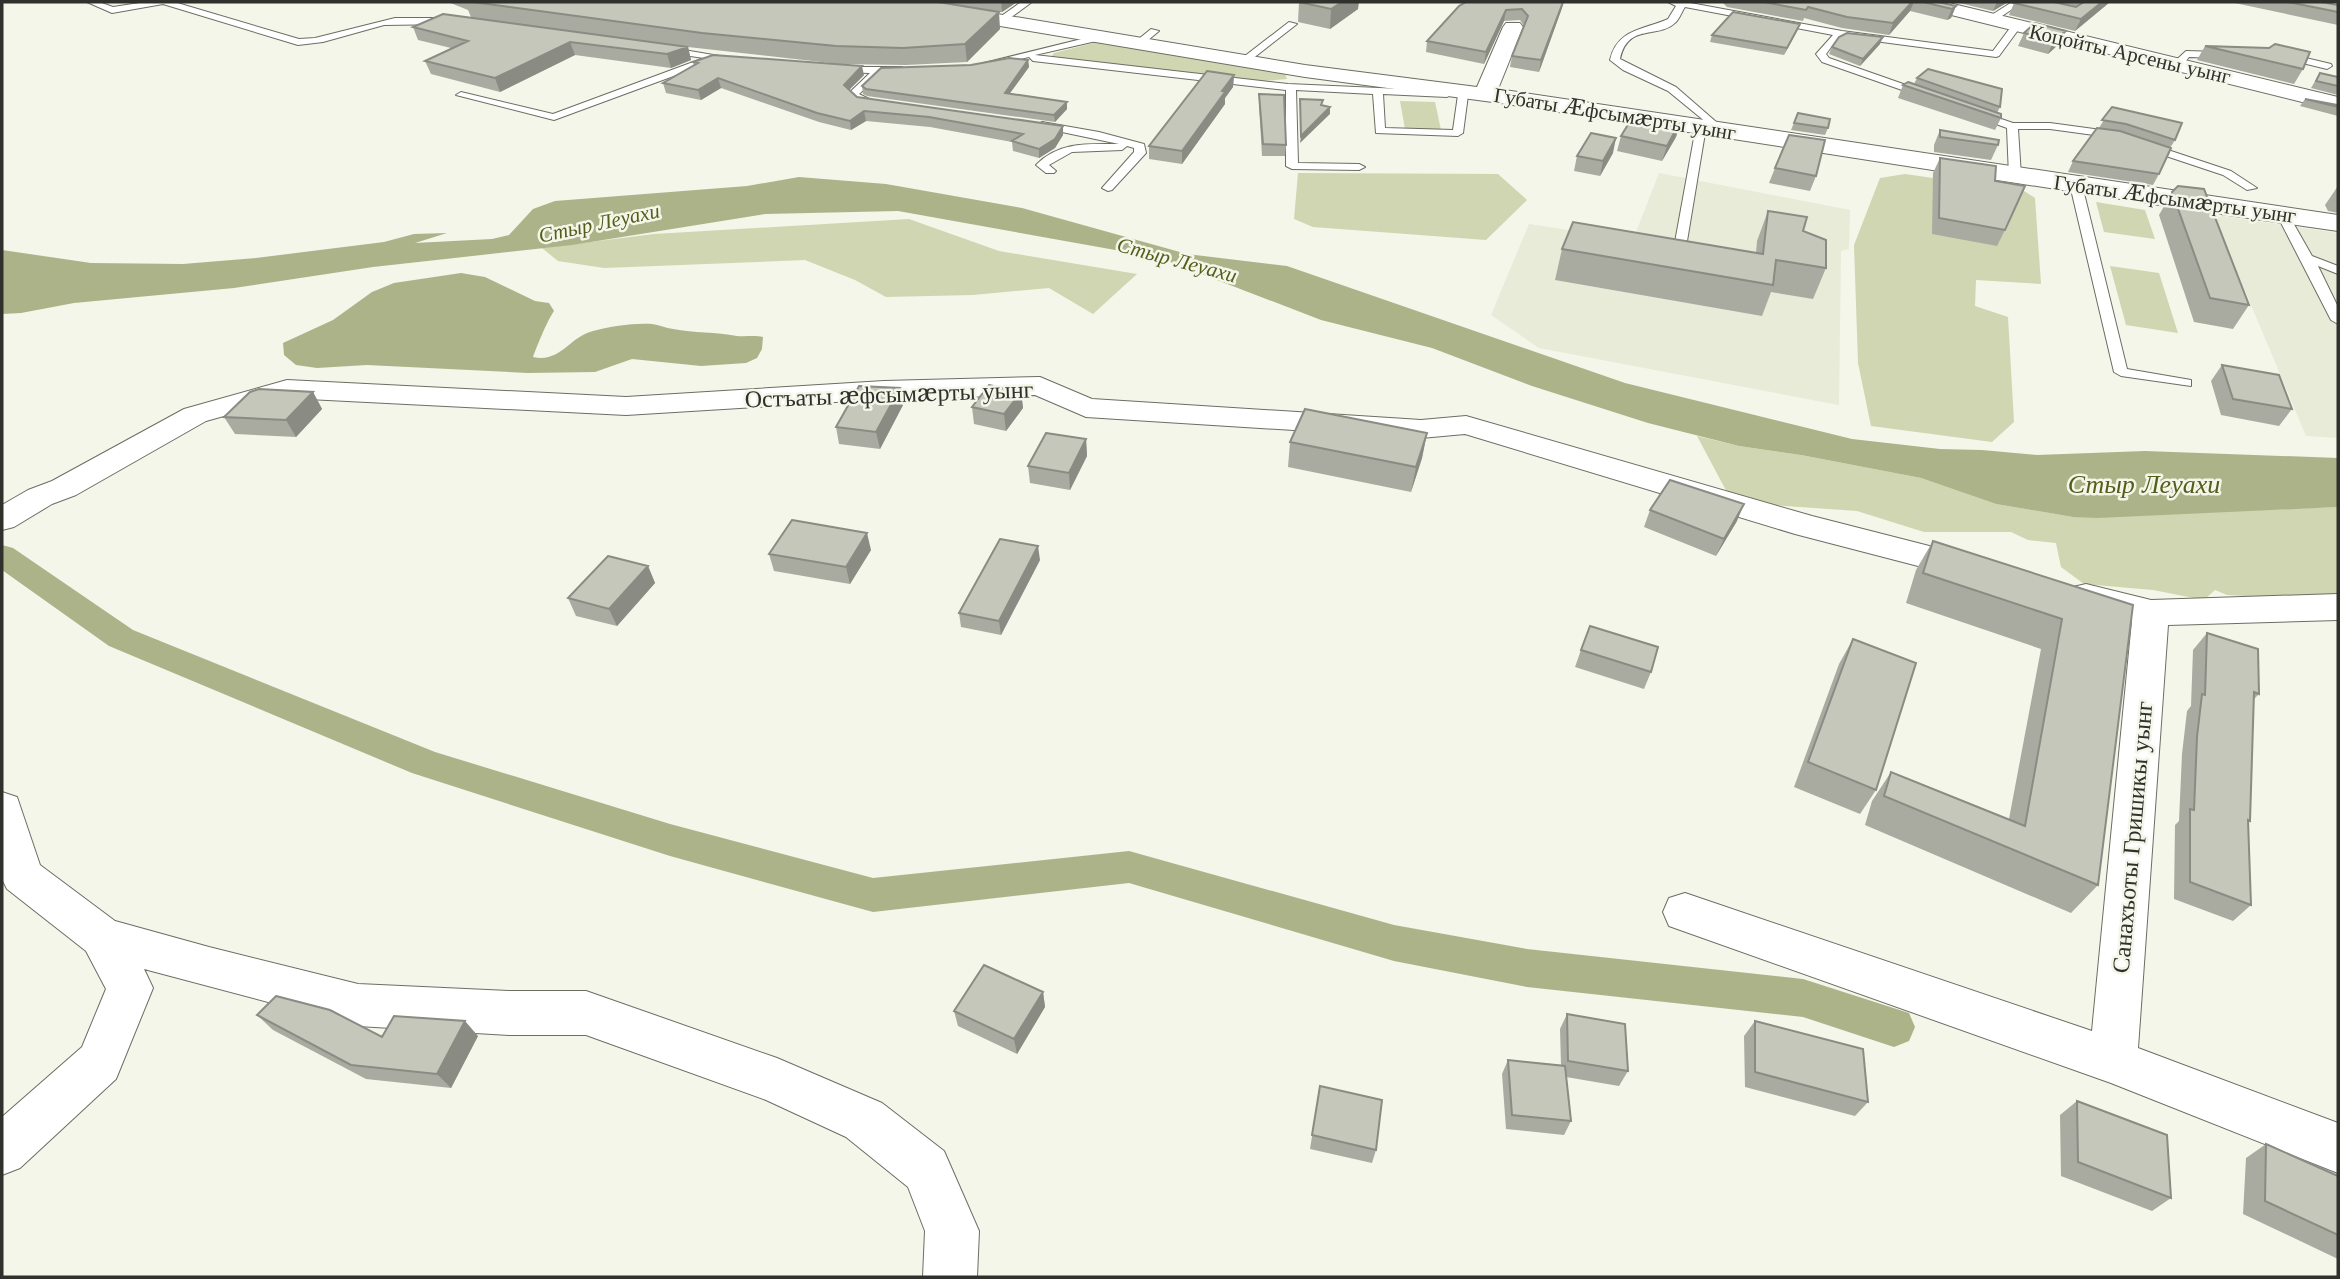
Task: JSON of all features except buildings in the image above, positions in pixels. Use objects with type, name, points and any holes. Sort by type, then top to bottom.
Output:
[{"type":"street","name":"Губаты Æфсымæрты уынг","points":[[892,2],[1244,61],[2338,223]]},
{"type":"street","name":"Коцойты Арсены уынг","points":[[1922,2],[2338,104]]},
{"type":"street","points":[[1483,95],[1513,27]]},
{"type":"street","name":"Остъаты æфсымæрты уынг","points":[[13,514],[195,415],[287,389],[626,406],[884,390],[1040,386],[1086,408],[1421,429],[1466,425],[1807,526],[2005,576]]},
{"type":"street","points":[[2058,589],[2151,612],[2338,607]]},
{"type":"street","name":"Санахъоты Гришикы уынг","points":[[2113,1061],[2151,612]]},
{"type":"street","points":[[2,809],[22,876],[102,937],[209,968],[358,1005],[509,1013],[586,1013],[778,1081],[864,1120],[926,1169],[952,1231],[950,1277]]},
{"type":"street","points":[[1685,912],[2113,1061],[2338,1148]]},
{"type":"street","points":[[2,1150],[99,1063],[130,988],[102,937]]},
{"type":"lane","points":[[92,2],[112,10],[163,2],[298,42],[318,41],[363,26],[389,22],[467,22]]},
{"type":"lane","points":[[1003,19],[1027,2]]},
{"type":"lane","points":[[1990,20],[2018,2]]},
{"type":"lane","points":[[1679,253],[1709,128],[1672,89],[1615,60],[1616,49],[1625,36],[1672,21],[1677,3],[1842,34],[1996,54],[2016,26]]},
{"type":"lane","points":[[1244,61],[1292,24]]},
{"type":"lane","points":[[1138,44],[1154,31]]},
{"type":"lane","points":[[1842,34],[1832,40],[1821,54],[1825,60],[1937,99]]},
{"type":"lane","points":[[974,66],[1102,37]]},
{"type":"lane","points":[[660,49],[740,60]]},
{"type":"lane","points":[[2177,65],[2186,54],[2236,55]]},
{"type":"lane","points":[[2277,55],[2327,66]]},
{"type":"lane","points":[[461,95],[554,117],[716,56]]},
{"type":"lane","points":[[1020,56],[1291,87],[1483,95]]},
{"type":"lane","points":[[831,69],[919,69]]},
{"type":"lane","points":[[877,104],[863,102],[853,94],[878,71]]},
{"type":"lane","points":[[1291,87],[1292,166],[1359,167]]},
{"type":"lane","points":[[1378,91],[1380,131],[1458,133],[1483,95]]},
{"type":"lane","points":[[1962,108],[2012,126],[2050,126],[2117,136],[2227,173],[2251,188]]},
{"type":"lane","points":[[1028,124],[1100,135],[1140,146]]},
{"type":"lane","points":[[2012,126],[2015,176]]},
{"type":"lane","points":[[1050,171],[1041,165],[1056,152],[1068,148],[1140,146]]},
{"type":"lane","points":[[1108,188],[1140,153],[1140,146]]},
{"type":"lane","points":[[2076,185],[2121,372],[2186,383]]},
{"type":"lane","points":[[2283,215],[2338,320]]},
{"type":"lane","points":[[2307,258],[2338,270]]},
{"type":"shaded area","points":[[1101,41],[1285,74],[1287,79],[1263,81],[1050,58],[1054,53]]},
{"type":"shaded area","points":[[1400,101],[1435,102],[1441,130],[1405,129]]},
{"type":"shaded area","points":[[1298,173],[1498,174],[1527,200],[1486,240],[1313,227],[1294,219]]},
{"type":"shaded area","points":[[1659,173],[1850,210],[1849,249],[1841,251],[1839,405],[1539,348],[1491,315],[1529,224],[1633,240]]},
{"type":"shaded area","points":[[1905,174],[2024,191],[2035,198],[2041,284],[1976,280],[1975,306],[2008,317],[2014,422],[1992,442],[1871,426],[1858,363],[1854,245],[1880,178]]},
{"type":"shaded area","points":[[2096,202],[2145,210],[2155,239],[2104,232]]},
{"type":"shaded area","points":[[2222,216],[2338,233],[2338,438],[2306,436],[2215,219]]},
{"type":"shaded area","points":[[909,219],[999,251],[1137,274],[1093,314],[1049,288],[973,295],[886,297],[855,280],[805,260],[604,268],[558,261],[542,248],[654,234]]},
{"type":"shaded area","points":[[2110,266],[2159,273],[2178,333],[2126,325]]},
{"type":"shaded area","points":[[1697,436],[1921,478],[1996,504],[2073,517],[2338,507],[2338,594],[2314,600],[2227,595],[2215,590],[2204,600],[2153,590],[2084,584],[2061,567],[2056,543],[2028,540],[2011,532],[1924,532],[1857,511],[1770,505],[1729,496]]},
{"type":"water","name":"Стыр Леуахи","points":[[799,177],[886,184],[1022,208],[1187,254],[1287,266],[1625,383],[1852,439],[1940,449],[2037,455],[2145,451],[2338,458],[2338,507],[2098,518],[2073,517],[1996,504],[1921,478],[1739,446],[1648,423],[1532,386],[1432,348],[1321,320],[1160,258],[898,211],[765,214],[572,245],[373,267],[234,288],[74,303],[2,314],[2,250],[91,263],[183,264],[384,242],[414,234],[447,233],[415,243],[492,239],[509,235],[533,209],[555,201],[747,186]]},
{"type":"water","points":[[461,273],[485,277],[535,301],[549,303],[554,311],[533,357],[543,358],[558,353],[577,338],[593,331],[637,324],[763,337],[762,349],[757,358],[746,363],[701,366],[632,359],[595,372],[528,373],[367,365],[317,368],[296,365],[284,355],[283,343],[333,320],[372,292],[394,283]]},
{"type":"waterway","points":[[2,555],[121,638],[425,763],[670,840],[873,895],[1129,867],[1394,943],[1527,968],[1803,998],[1894,1027]]}]
